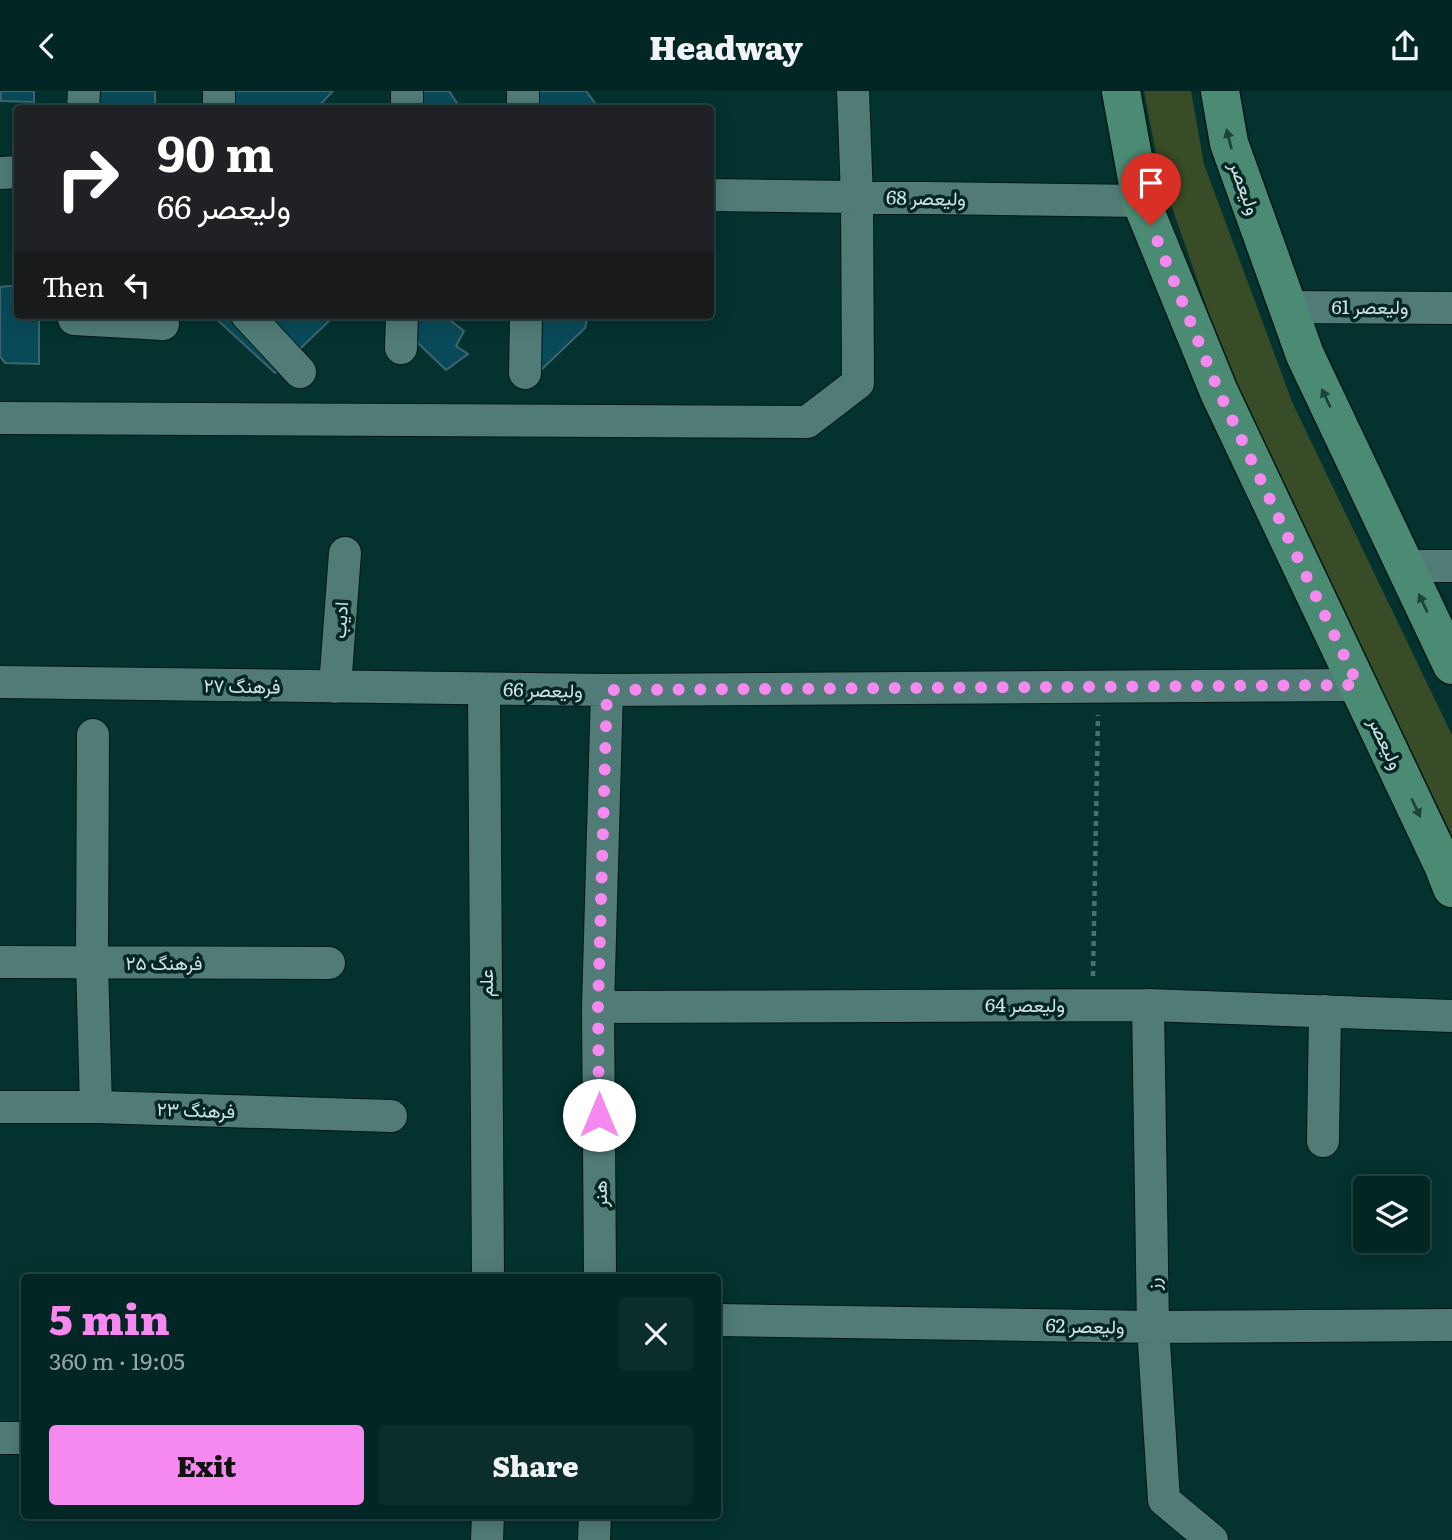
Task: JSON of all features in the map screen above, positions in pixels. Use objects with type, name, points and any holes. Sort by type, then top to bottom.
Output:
[{"type":"main road","name":"ولیعصر","points":[[1121,91],[1141,201],[1219,392],[1452,888]]},
{"type":"main road","name":"ولیعصر","points":[[1220,91],[1230,143],[1305,355],[1452,665]]},
{"type":"street","points":[[0,418],[807,422],[858,383],[857,197],[853,91]]},
{"type":"street","name":"ولیعصر 68","points":[[714,195],[1141,201]]},
{"type":"street","name":"ولیعصر 61","points":[[1288,307],[1452,308]]},
{"type":"street","points":[[74,319],[163,324]]},
{"type":"street","points":[[251,319],[300,372]]},
{"type":"street","points":[[401,348],[402,319]]},
{"type":"street","points":[[526,319],[526,373]]},
{"type":"street","name":"ادیب","points":[[335,687],[345,553]]},
{"type":"street","points":[[1405,566],[1452,566]]},
{"type":"street","name":"فرهنگ ۲۷","points":[[0,682],[484,689]]},
{"type":"street","name":"ولیعصر 66","points":[[484,689],[1358,685]]},
{"type":"street","name":"علم","points":[[484,689],[488,1274]]},
{"type":"street","name":"هنر","points":[[600,1274],[598,1007],[607,690]]},
{"type":"street","points":[[93,735],[92,963],[96,1107]]},
{"type":"street","name":"فرهنگ ۲۵","points":[[0,962],[329,963]]},
{"type":"street","name":"ولیعصر 64","points":[[598,1007],[1148,1005],[1452,1016]]},
{"type":"street","name":"رز","points":[[1148,1005],[1153,1327],[1164,1500],[1212,1540]]},
{"type":"street","points":[[1323,1142],[1325,1011]]},
{"type":"street","name":"فرهنگ ۲۳","points":[[0,1107],[96,1107],[391,1116]]},
{"type":"street","name":"ولیعصر 62","points":[[721,1320],[1153,1327],[1452,1325]]},
{"type":"street","points":[[0,1438],[21,1438]]},
{"type":"street","points":[[487,1540],[488,1519]]},
{"type":"street","points":[[594,1540],[595,1519]]},
{"type":"path","points":[[1093,1005],[1098,687]]},
{"type":"green space","points":[[1144,91],[1191,91],[1204,164],[1293,404],[1452,735],[1452,854],[1224,357],[1159,170]]},
{"type":"building","points":[[0,91],[34,91],[34,102],[1,101]]},
{"type":"building","points":[[94,91],[155,91],[155,105],[93,105]]},
{"type":"building","points":[[220,91],[333,91],[320,105],[235,105]]},
{"type":"building","points":[[405,91],[449,91],[458,105],[395,105]]},
{"type":"building","points":[[532,91],[586,91],[595,103],[595,105],[521,105]]},
{"type":"building","points":[[14,285],[14,319],[39,319],[39,364],[5,363],[0,356],[0,287]]},
{"type":"building","points":[[216,319],[329,321],[275,373]]},
{"type":"building","points":[[396,319],[448,319],[464,331],[456,346],[468,354],[446,370],[397,323]]},
{"type":"building","points":[[525,319],[587,319],[585,328],[540,371]]},
{"type":"route","points":[[599,1115],[598,1007],[607,690],[1358,685],[1219,392],[1151,225]]}]
